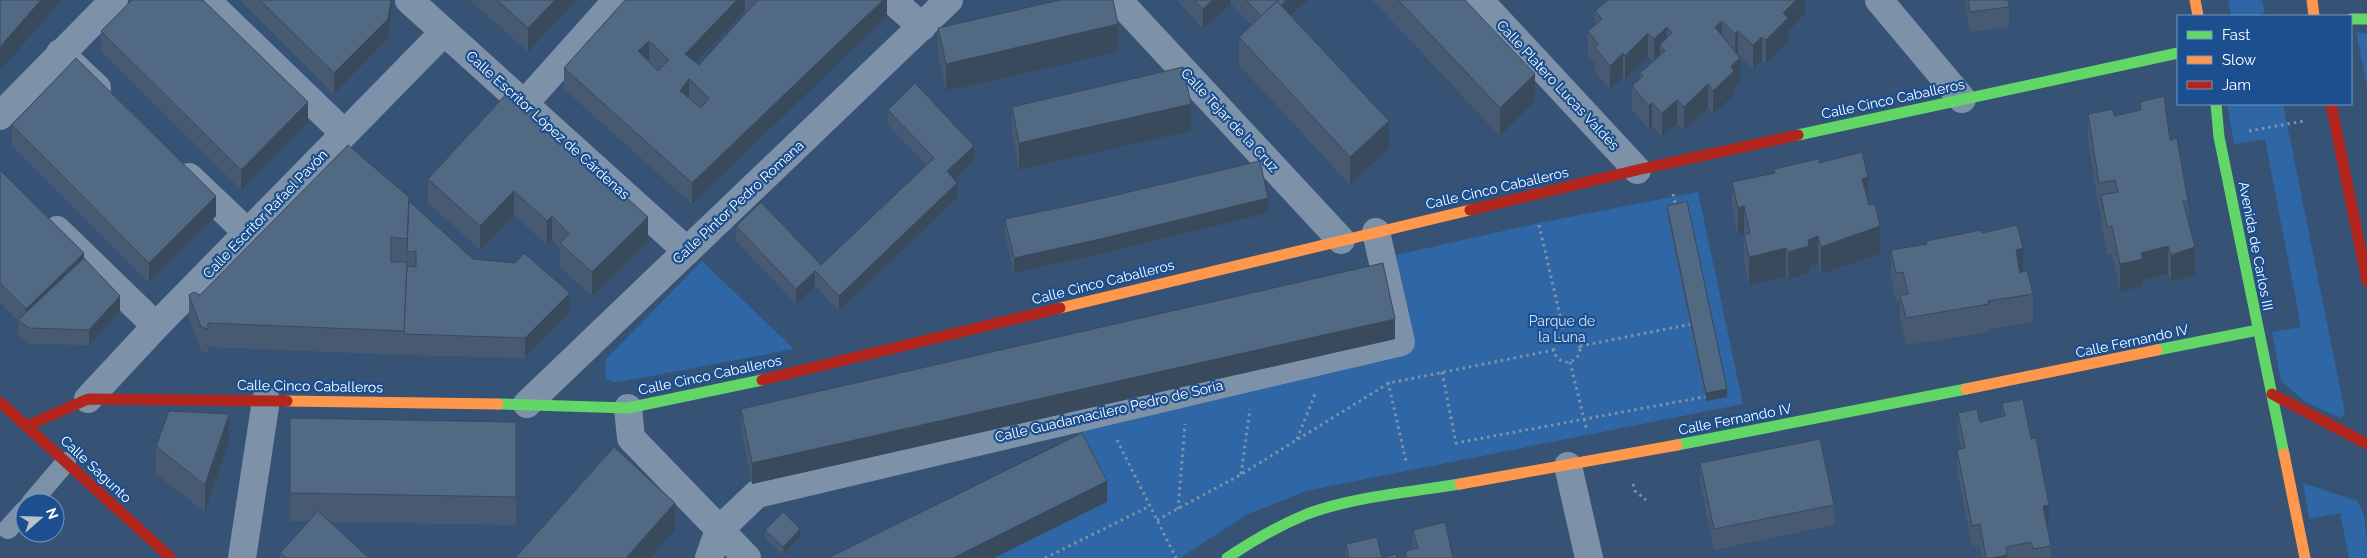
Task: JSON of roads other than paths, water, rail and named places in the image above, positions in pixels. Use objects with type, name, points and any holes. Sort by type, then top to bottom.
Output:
[{"type":"street","points":[[0,116],[114,0]]},
{"type":"street","points":[[206,0],[344,133]]},
{"type":"street","name":"Calle Escritor López de Cárdenas","points":[[409,0],[686,250]]},
{"type":"street","points":[[524,104],[617,0]]},
{"type":"street","points":[[892,0],[922,27]]},
{"type":"street","name":"Calle Pintor Pedro Romana","points":[[528,404],[686,250],[949,0]]},
{"type":"street","name":"Calle Tejar de la Cruz","points":[[1118,0],[1341,240]]},
{"type":"street","name":"Calle Platero Lucas Valdés","points":[[1480,0],[1637,170]]},
{"type":"street","points":[[1878,0],[1962,99]]},
{"type":"street","points":[[2195,0],[2198,15]]},
{"type":"street","points":[[2304,0],[2312,5]]},
{"type":"street","points":[[2352,19],[2367,19]]},
{"type":"street","name":"Calle Escritor Rafael Pavón","points":[[88,399],[247,232],[444,32]]},
{"type":"street","points":[[60,53],[118,108]]},
{"type":"street","name":"Calle Cinco Caballeros","points":[[27,426],[88,399],[528,404],[628,408],[723,389],[1637,170],[2177,53]]},
{"type":"street","name":"Avenida de Carlos III","points":[[2216,105],[2219,137],[2305,558]]},
{"type":"street","points":[[2332,109],[2367,281]]},
{"type":"street","points":[[168,156],[247,232]]},
{"type":"street","points":[[42,216],[156,326]]},
{"type":"street","name":"Calle Guadamacilero Pedro de Soria","points":[[719,530],[756,494],[1401,342],[1376,232]]},
{"type":"street","name":"Calle Fernando IV","points":[[1227,558],[1256,538],[1308,514],[1355,502],[1580,463],[2091,365],[2258,330]]},
{"type":"street","points":[[2272,394],[2367,444]]},
{"type":"street","points":[[242,558],[266,400]]},
{"type":"street","name":"Calle Sagunto","points":[[0,402],[164,556]]},
{"type":"street","points":[[628,408],[631,438],[747,558]]},
{"type":"street","points":[[612,459],[631,438]]},
{"type":"street","points":[[1580,463],[1589,558]]},
{"type":"street","points":[[709,558],[719,530]]},
{"type":"lane","points":[[40,493],[66,462]]},
{"type":"lane","points":[[8,530],[15,522]]},
{"type":"park label","name":"Parque de la Luna","points":[[1562,330]]}]
